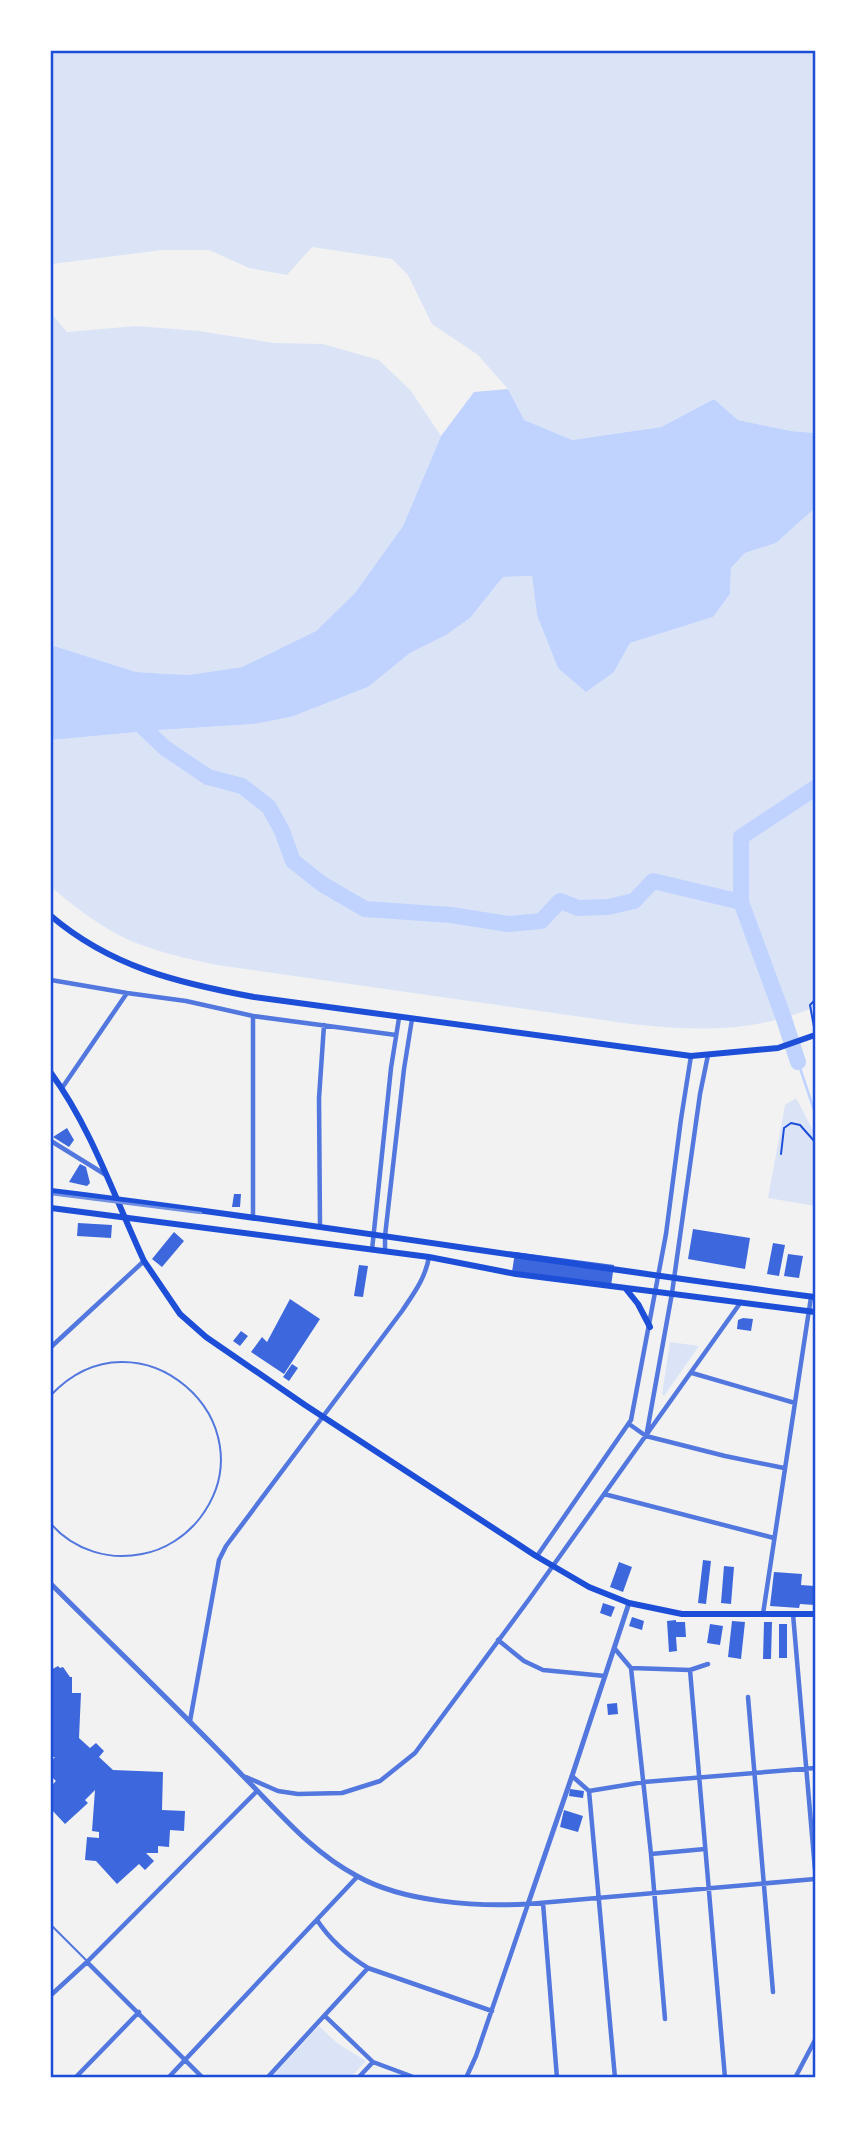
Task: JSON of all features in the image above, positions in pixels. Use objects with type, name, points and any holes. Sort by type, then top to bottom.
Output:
[{"type":"main road","points":[[51,916],[112,957],[154,974],[232,993],[412,1020],[691,1056],[778,1048],[815,1035]]},
{"type":"main road","points":[[51,1073],[62,1088],[106,1175],[144,1261],[180,1314],[206,1337],[323,1417],[552,1566],[589,1587],[629,1603],[682,1614],[815,1614]]},
{"type":"main road","points":[[51,1191],[813,1297]]},
{"type":"main road","points":[[51,1208],[429,1257],[516,1274],[625,1289],[812,1311]]},
{"type":"main road","points":[[625,1289],[638,1304],[650,1327]]},
{"type":"street","points":[[51,980],[186,1001],[253,1016],[396,1035]]},
{"type":"street","points":[[62,1088],[127,993]]},
{"type":"street","points":[[253,1016],[253,1218]]},
{"type":"street","points":[[372,1250],[399,1018]]},
{"type":"street","points":[[385,1251],[404,1069],[412,1020]]},
{"type":"street","points":[[320,1228],[319,1098],[324,1025]]},
{"type":"street","points":[[646,1436],[672,1293],[708,1055]]},
{"type":"street","points":[[537,1556],[629,1424],[659,1276],[691,1056]]},
{"type":"street","points":[[51,1141],[106,1175]]},
{"type":"street","points":[[189,1722],[219,1560],[226,1546],[421,1283],[429,1257]]},
{"type":"street","points":[[51,1345],[144,1261]]},
{"type":"street","points":[[763,1615],[813,1297]]},
{"type":"street","points":[[244,1776],[278,1791],[298,1794],[342,1793],[380,1781],[415,1753],[460,1695],[741,1301]]},
{"type":"street","points":[[692,1373],[795,1404]]},
{"type":"street","points":[[629,1424],[646,1436],[784,1468]]},
{"type":"street","points":[[604,1494],[774,1538]]},
{"type":"street","points":[[51,1584],[244,1776],[304,1840],[357,1877],[389,1889],[438,1901],[509,1905],[815,1879]]},
{"type":"street","points":[[466,2078],[492,2011],[629,1603]]},
{"type":"street","points":[[793,1614],[815,1870]]},
{"type":"street","points":[[498,1640],[524,1661],[543,1670],[605,1675]]},
{"type":"street","points":[[615,1649],[631,1668],[651,1854],[664,2019]]},
{"type":"street","points":[[631,1668],[690,1670],[708,1664]]},
{"type":"street","points":[[690,1670],[725,2078]]},
{"type":"street","points":[[748,1697],[773,1992]]},
{"type":"street","points":[[589,1791],[644,1782],[815,1768]]},
{"type":"street","points":[[572,1776],[589,1791],[615,2078]]},
{"type":"street","points":[[51,1995],[257,1791]]},
{"type":"street","points":[[651,1854],[705,1849]]},
{"type":"street","points":[[168,2078],[357,1877]]},
{"type":"street","points":[[543,1903],[557,2078]]},
{"type":"street","points":[[317,1920],[327,1935],[368,1968],[492,2011]]},
{"type":"street","points":[[87,1962],[203,2078]]},
{"type":"street","points":[[267,2078],[368,1968]]},
{"type":"street","points":[[75,2078],[139,2012]]},
{"type":"street","points":[[325,2016],[373,2062],[416,2078]]},
{"type":"street","points":[[797,2077],[815,2040]]},
{"type":"street","points":[[358,2078],[373,2062]]},
{"type":"lane","points":[[51,1395],[69,1378],[87,1369],[116,1362],[149,1365],[181,1381],[195,1394],[207,1410],[215,1428],[220,1453],[216,1487],[202,1514],[184,1534],[163,1547],[133,1556],[102,1554],[75,1544],[51,1524]]},
{"type":"lane","points":[[51,1925],[87,1962]]},
{"type":"path","points":[[815,1000],[810,1005],[815,1035]]},
{"type":"path","points":[[781,1154],[784,1128],[791,1123],[800,1125],[815,1142]]},
{"type":"shaded area","points":[[51,51],[815,51],[815,433],[738,420],[714,399],[661,427],[571,440],[523,420],[508,389],[478,355],[432,324],[408,275],[392,259],[312,247],[287,275],[249,268],[209,250],[162,250],[51,266]]},
{"type":"shaded area","points":[[51,313],[67,332],[136,326],[199,331],[274,343],[323,344],[379,360],[411,391],[441,436],[403,526],[355,593],[316,631],[242,667],[188,675],[136,672],[51,645]]},
{"type":"shaded area","points":[[815,508],[815,1007],[769,1022],[746,1026],[702,1029],[655,1026],[217,965],[161,952],[120,936],[51,887],[51,740],[254,724],[291,717],[368,687],[410,653],[446,635],[470,618],[503,577],[532,576],[537,615],[614,672],[630,643],[713,617],[730,594],[731,568],[745,553],[776,543]]},
{"type":"shaded area","points":[[796,1098],[815,1134],[815,1206],[768,1198],[785,1105]]},
{"type":"shaded area","points":[[670,1342],[699,1346],[664,1396],[662,1394]]},
{"type":"shaded area","points":[[319,2026],[337,2043],[366,2061],[350,2078],[270,2078]]},
{"type":"water","points":[[508,389],[524,420],[572,440],[661,427],[714,399],[738,420],[815,433],[815,508],[776,543],[745,553],[731,568],[730,594],[713,617],[630,643],[614,672],[586,692],[558,668],[537,615],[532,576],[503,577],[470,618],[446,635],[410,653],[368,687],[291,717],[254,724],[51,740],[51,645],[136,672],[188,675],[242,667],[316,631],[355,593],[403,526],[441,436],[474,392]]},
{"type":"building","points":[[67,1128],[74,1140],[69,1147],[53,1137]]},
{"type":"building","points":[[80,1164],[86,1167],[90,1183],[87,1186],[69,1182]]},
{"type":"building","points":[[234,1194],[241,1194],[240,1207],[232,1207]]},
{"type":"building","points":[[78,1223],[112,1225],[111,1238],[77,1236]]},
{"type":"building","points":[[693,1229],[750,1238],[745,1269],[688,1259]]},
{"type":"building","points":[[174,1232],[184,1241],[162,1267],[152,1259]]},
{"type":"building","points":[[773,1243],[785,1245],[779,1276],[767,1274]]},
{"type":"building","points":[[515,1252],[614,1265],[611,1286],[512,1272]]},
{"type":"building","points":[[788,1254],[803,1256],[799,1278],[784,1276]]},
{"type":"building","points":[[359,1265],[368,1266],[363,1297],[354,1296]]},
{"type":"building","points":[[290,1299],[320,1319],[284,1374],[251,1352],[262,1337],[267,1342]]},
{"type":"building","points":[[753,1319],[751,1331],[737,1329],[738,1320]]},
{"type":"building","points":[[241,1331],[248,1336],[240,1346],[233,1341]]},
{"type":"building","points":[[292,1364],[298,1368],[289,1381],[283,1377]]},
{"type":"building","points":[[703,1560],[711,1561],[706,1604],[698,1603]]},
{"type":"building","points":[[619,1562],[632,1567],[623,1592],[610,1587]]},
{"type":"building","points":[[724,1566],[734,1567],[731,1604],[721,1603]]},
{"type":"building","points":[[774,1572],[802,1574],[801,1585],[815,1586],[815,1605],[800,1604],[799,1608],[770,1606]]},
{"type":"building","points":[[603,1603],[615,1607],[611,1617],[600,1613]]},
{"type":"building","points":[[632,1617],[644,1621],[642,1630],[629,1626]]},
{"type":"building","points":[[667,1621],[685,1622],[686,1637],[676,1637],[677,1651],[669,1652]]},
{"type":"building","points":[[732,1621],[745,1622],[741,1659],[728,1657]]},
{"type":"building","points":[[764,1622],[772,1622],[771,1659],[763,1659]]},
{"type":"building","points":[[710,1624],[723,1626],[720,1645],[707,1643]]},
{"type":"building","points":[[779,1624],[787,1624],[787,1658],[779,1658]]},
{"type":"building","points":[[58,1666],[63,1667],[72,1677],[72,1693],[81,1693],[79,1738],[90,1748],[96,1743],[104,1751],[99,1757],[113,1770],[163,1772],[162,1810],[185,1811],[184,1831],[170,1830],[169,1847],[158,1846],[158,1853],[146,1853],[154,1861],[145,1870],[139,1864],[117,1884],[96,1861],[85,1860],[87,1837],[99,1838],[99,1832],[92,1831],[95,1790],[85,1800],[88,1803],[65,1824],[51,1809],[51,1786],[56,1781],[51,1776],[51,1761],[55,1757],[51,1757],[51,1670]]},
{"type":"building","points":[[617,1703],[618,1714],[608,1715],[607,1704]]},
{"type":"building","points":[[570,1789],[584,1791],[583,1798],[569,1796]]},
{"type":"building","points":[[564,1810],[583,1816],[578,1832],[560,1827]]},
{"type":"waterway","points":[[131,716],[165,748],[208,777],[242,786],[269,807],[282,831],[293,861],[322,884],[365,909],[451,915],[508,924],[541,921],[560,901],[578,908],[608,907],[634,901],[653,881],[741,902],[741,837],[815,788]]},
{"type":"waterway","points":[[741,902],[798,1062]]},
{"type":"waterway","points":[[798,1062],[815,1113]]},
{"type":"railway","points":[[51,1194],[201,1213]]}]
